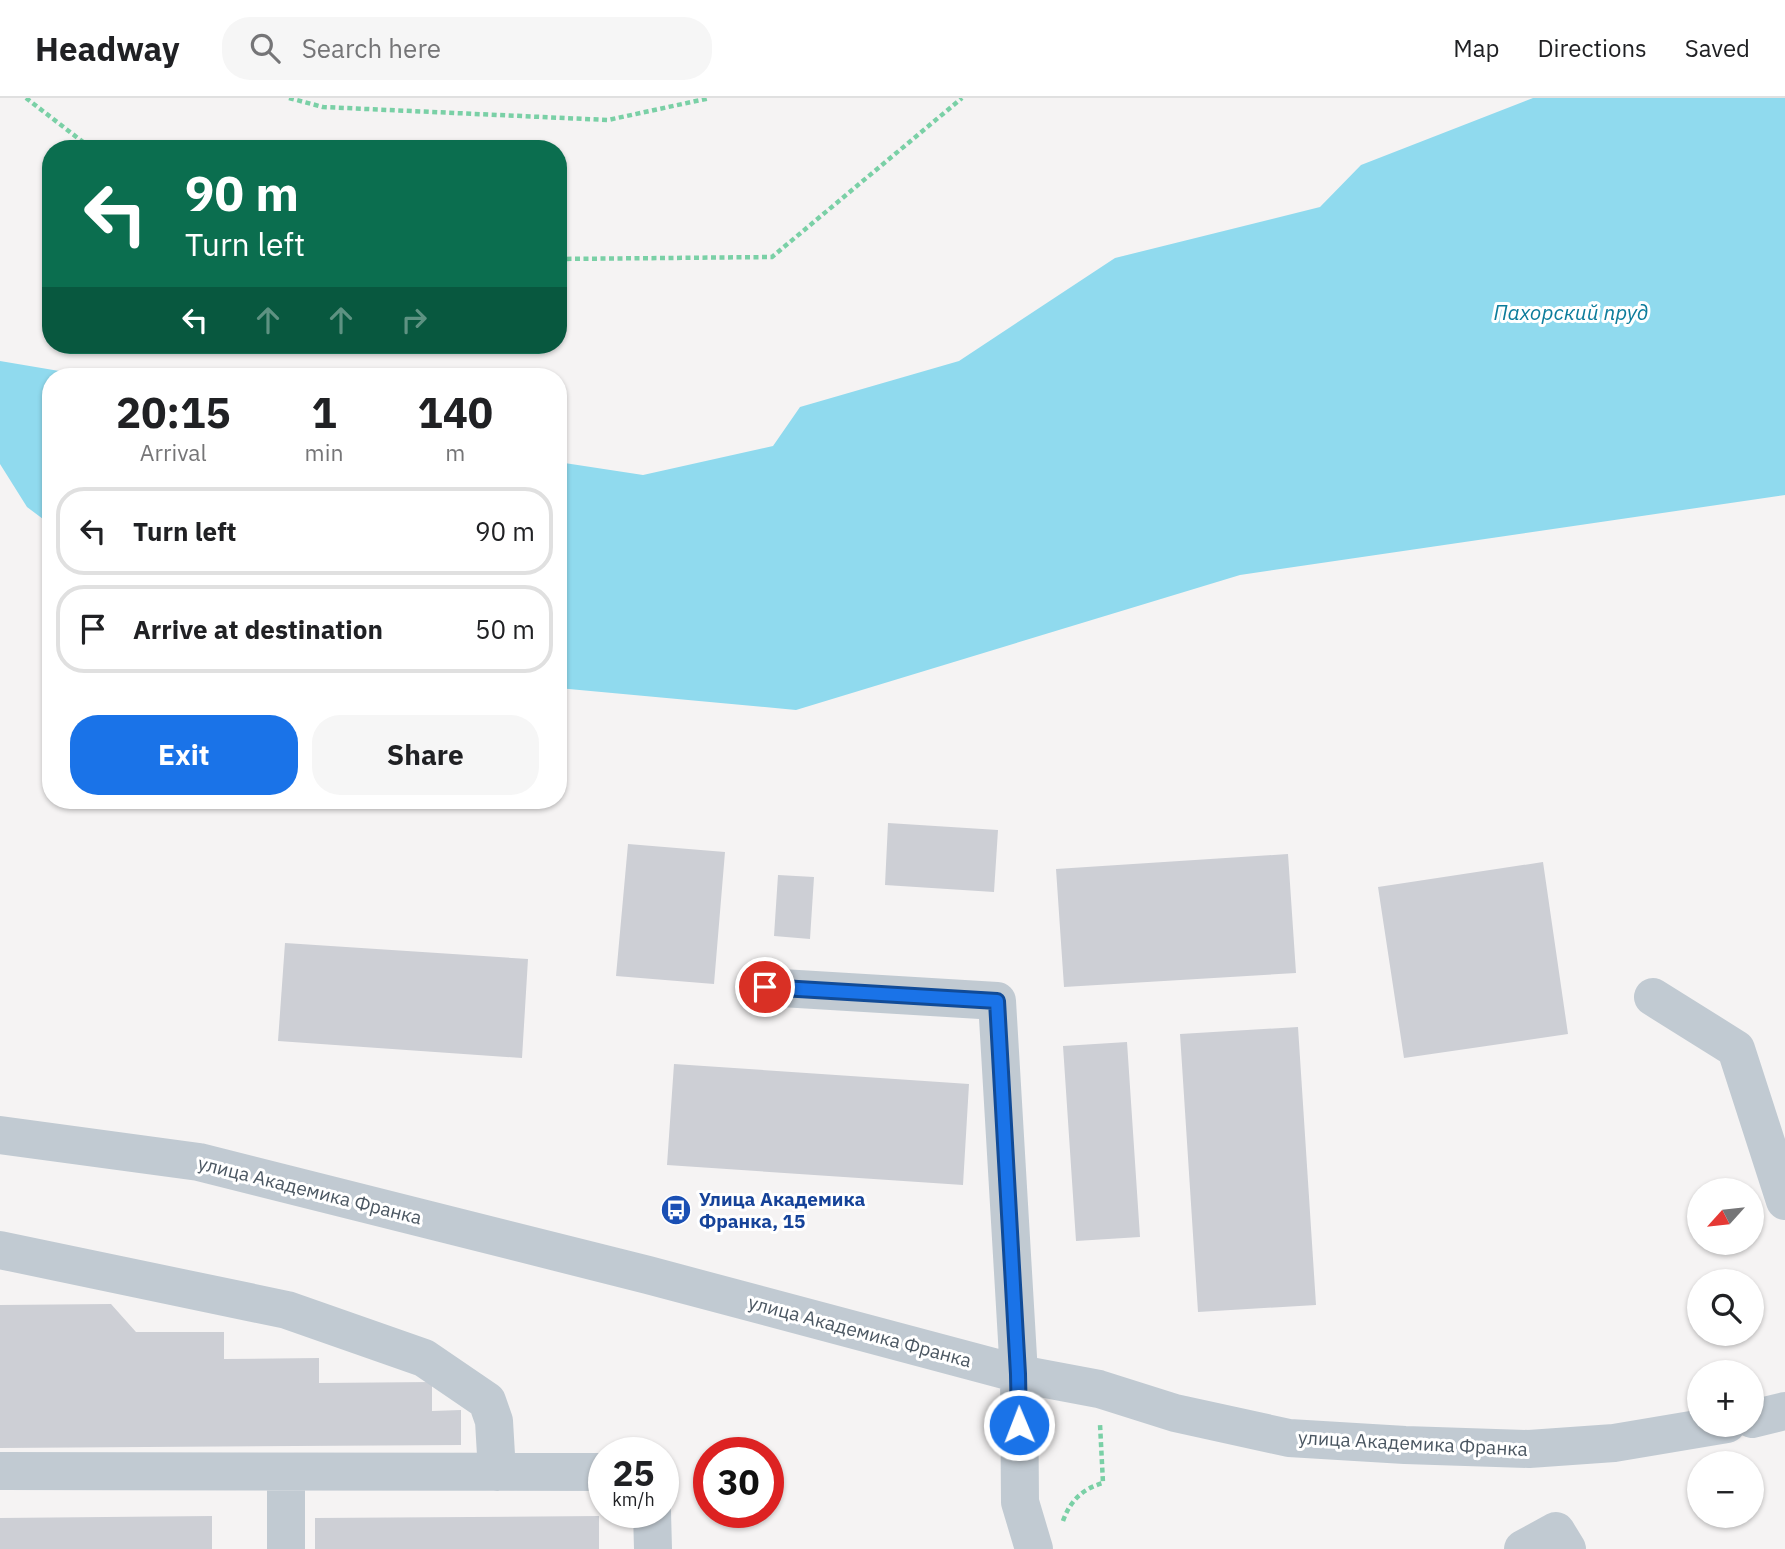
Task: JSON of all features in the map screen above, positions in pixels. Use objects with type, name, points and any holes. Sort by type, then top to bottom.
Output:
[{"type":"street","points":[[765,987],[997,1001],[1018,1374],[1020,1502],[1048,1541]]},
{"type":"street","points":[[1653,997],[1736,1049],[1785,1201]]},
{"type":"street","name":"улица Академика Франка","points":[[0,1135],[199,1162],[648,1275],[1018,1374],[1099,1390],[1175,1413],[1289,1438],[1529,1449],[1614,1443],[1687,1431]]},
{"type":"street","points":[[0,1250],[287,1310],[424,1358],[487,1401],[494,1421],[497,1472]]},
{"type":"street","points":[[1764,1416],[1785,1410]]},
{"type":"street","points":[[0,1471],[588,1472]]},
{"type":"street","points":[[286,1472],[286,1549]]},
{"type":"street","points":[[652,1528],[653,1549]]},
{"type":"street","points":[[1523,1549],[1556,1531],[1567,1549]]},
{"type":"path","points":[[26,98],[80,140]]},
{"type":"path","points":[[289,98],[323,107],[608,120],[710,98]]},
{"type":"path","points":[[567,259],[772,257],[962,98]]},
{"type":"path","points":[[1048,1541],[1079,1494],[1103,1483],[1099,1390]]},
{"type":"water","name":"Пахорский пруд","points":[[1533,98],[1785,98],[1785,495],[1240,575],[796,710],[567,689],[567,463],[643,475],[773,446],[800,407],[959,361],[1115,258],[1320,207],[1361,165]]},
{"type":"water","points":[[0,361],[42,368],[42,518],[27,507],[0,464]]},
{"type":"building","points":[[888,823],[998,830],[994,892],[885,885]]},
{"type":"building","points":[[628,844],[725,852],[714,984],[616,976]]},
{"type":"building","points":[[1288,854],[1296,973],[1064,987],[1056,869]]},
{"type":"building","points":[[1543,862],[1568,1034],[1404,1058],[1378,887]]},
{"type":"building","points":[[778,875],[814,877],[810,939],[774,936]]},
{"type":"building","points":[[285,943],[528,959],[522,1058],[278,1041]]},
{"type":"building","points":[[1298,1027],[1316,1305],[1198,1312],[1180,1034]]},
{"type":"building","points":[[1127,1042],[1140,1237],[1076,1241],[1063,1046]]},
{"type":"building","points":[[674,1064],[969,1084],[963,1185],[667,1165]]},
{"type":"building","points":[[111,1304],[136,1332],[224,1332],[224,1359],[319,1358],[319,1383],[432,1382],[432,1411],[461,1410],[461,1445],[0,1448],[0,1305]]},
{"type":"building","points":[[212,1516],[212,1549],[0,1549],[0,1518]]},
{"type":"building","points":[[588,1516],[588,1528],[599,1528],[599,1549],[315,1549],[315,1518]]},
{"type":"place","name":"Улица Академика Франка, 15","points":[[676,1210]]},
{"type":"route","points":[[765,987],[997,1001],[1019,1425]]}]
